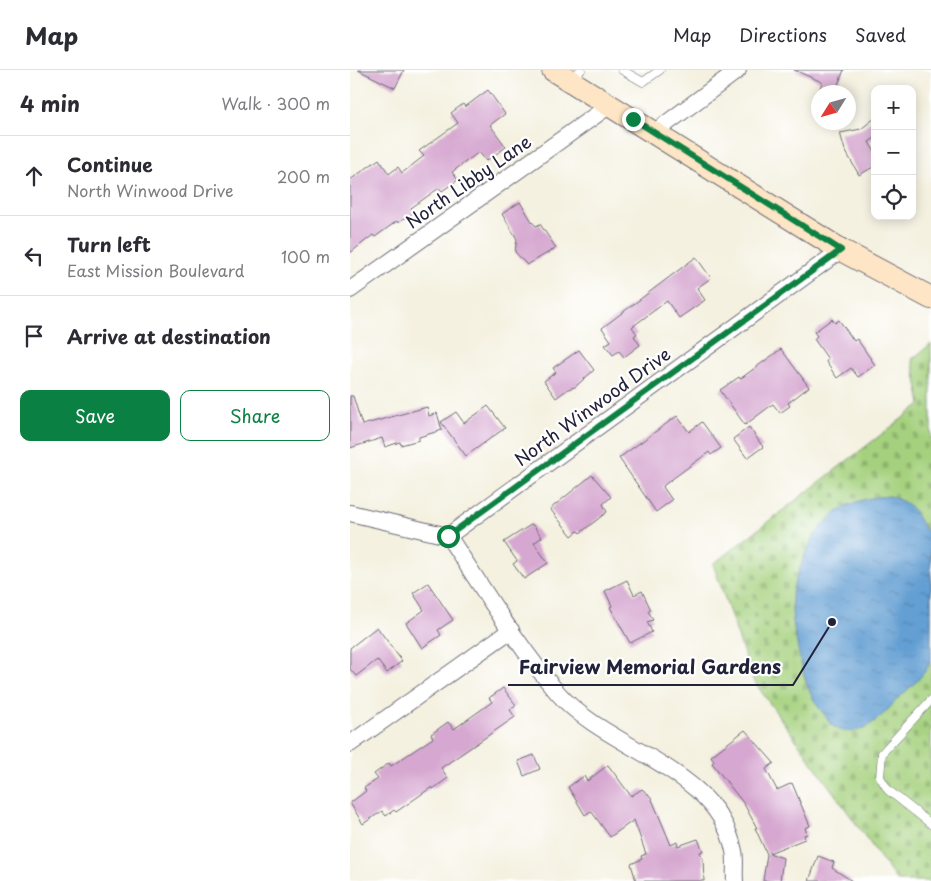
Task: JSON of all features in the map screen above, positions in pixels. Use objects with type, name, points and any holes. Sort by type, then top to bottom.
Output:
[{"type":"main road","points":[[567,73],[610,105],[841,250],[931,298]]},
{"type":"street","points":[[655,132],[738,70]]},
{"type":"street","name":"North Libby Lane","points":[[350,290],[610,105]]},
{"type":"street","name":"North Winwood Drive","points":[[448,536],[841,250]]},
{"type":"street","points":[[350,513],[448,536],[557,692],[575,710],[663,765],[699,792],[710,803],[729,833],[734,852],[735,881]]},
{"type":"street","points":[[350,744],[512,630]]},
{"type":"lane","points":[[622,70],[644,82],[660,70]]},
{"type":"lane","points":[[931,700],[882,753],[880,777],[888,790],[931,824]]},
{"type":"green space","points":[[931,344],[931,881],[897,881],[753,680],[713,564],[921,404],[912,359]]},
{"type":"water","points":[[889,496],[911,508],[931,536],[931,660],[919,679],[887,711],[866,727],[849,732],[832,725],[811,695],[800,659],[793,622],[792,594],[808,547],[824,523],[834,514],[858,501]]},
{"type":"building","points":[[358,70],[404,70],[395,88]]},
{"type":"building","points":[[794,70],[844,70],[838,85],[821,85],[822,82]]},
{"type":"building","points":[[488,90],[505,114],[490,125],[506,147],[486,161],[479,152],[452,172],[458,180],[442,191],[439,188],[411,208],[414,212],[398,223],[397,221],[375,237],[373,235],[350,253],[350,180],[379,159],[389,174],[398,167],[402,173],[424,156],[419,151],[458,123],[451,113],[463,104],[465,107]]},
{"type":"building","points":[[871,121],[871,141],[869,142],[871,145],[871,168],[859,175],[845,150],[840,133],[861,129]]},
{"type":"building","points":[[520,202],[533,223],[536,226],[540,224],[556,248],[527,265],[515,252],[517,239],[502,214]]},
{"type":"building","points":[[696,257],[711,278],[697,288],[705,300],[679,318],[667,301],[632,327],[637,334],[634,336],[640,345],[624,357],[619,351],[613,355],[605,345],[611,341],[602,328]]},
{"type":"building","points":[[832,319],[835,323],[839,320],[854,341],[857,339],[875,365],[858,377],[851,368],[837,378],[826,362],[828,359],[814,339],[817,336],[814,332]]},
{"type":"building","points":[[781,349],[809,387],[788,403],[790,406],[780,413],[773,404],[745,425],[720,390],[739,377],[740,379]]},
{"type":"building","points":[[579,350],[594,370],[575,387],[568,389],[556,398],[544,381],[556,372],[553,368]]},
{"type":"building","points":[[350,396],[353,396],[362,425],[427,407],[429,416],[437,413],[442,430],[401,445],[400,442],[385,447],[382,438],[350,448]]},
{"type":"building","points":[[488,406],[505,428],[466,456],[441,422],[456,412],[464,423]]},
{"type":"building","points":[[677,416],[689,432],[702,422],[721,448],[711,455],[709,452],[664,485],[663,487],[672,500],[656,512],[619,458]]},
{"type":"building","points":[[749,427],[763,447],[747,458],[733,439]]},
{"type":"building","points":[[592,475],[611,497],[603,504],[607,512],[580,533],[578,531],[572,536],[550,509]]},
{"type":"building","points":[[532,524],[542,537],[534,543],[548,563],[524,579],[513,564],[517,561],[504,542]]},
{"type":"building","points":[[627,580],[634,595],[642,591],[651,610],[648,611],[653,620],[647,622],[652,632],[630,643],[610,607],[612,606],[605,591]]},
{"type":"building","points":[[428,583],[453,620],[438,630],[441,635],[422,648],[406,623],[424,610],[413,593]]},
{"type":"building","points":[[377,627],[402,661],[387,673],[377,660],[356,676],[350,669],[350,648]]},
{"type":"building","points":[[503,688],[516,705],[510,710],[515,717],[441,768],[448,778],[433,789],[432,787],[396,812],[394,810],[386,816],[382,811],[363,824],[350,803],[366,791],[364,788],[378,779],[374,774],[389,763],[391,766],[433,738],[431,734],[448,722],[454,729],[492,702],[489,698]]},
{"type":"building","points":[[745,730],[774,763],[766,769],[777,790],[792,783],[810,826],[805,828],[807,834],[804,835],[805,839],[769,853],[783,858],[780,881],[763,881],[767,854],[755,828],[757,828],[744,804],[712,763],[714,761],[711,756]]},
{"type":"building","points":[[534,755],[540,769],[524,776],[518,761]]},
{"type":"building","points":[[608,765],[631,796],[642,789],[651,797],[671,845],[677,842],[678,846],[698,839],[703,851],[700,852],[703,859],[704,881],[636,881],[631,864],[642,859],[641,856],[646,854],[634,820],[610,837],[591,811],[585,815],[568,787],[584,776],[587,781]]},
{"type":"building","points":[[818,856],[834,862],[832,868],[852,881],[809,881]]},
{"type":"place","name":"Fairview Memorial Gardens","points":[[832,622]]},
{"type":"route","points":[[448,536],[841,250],[633,119]]}]
